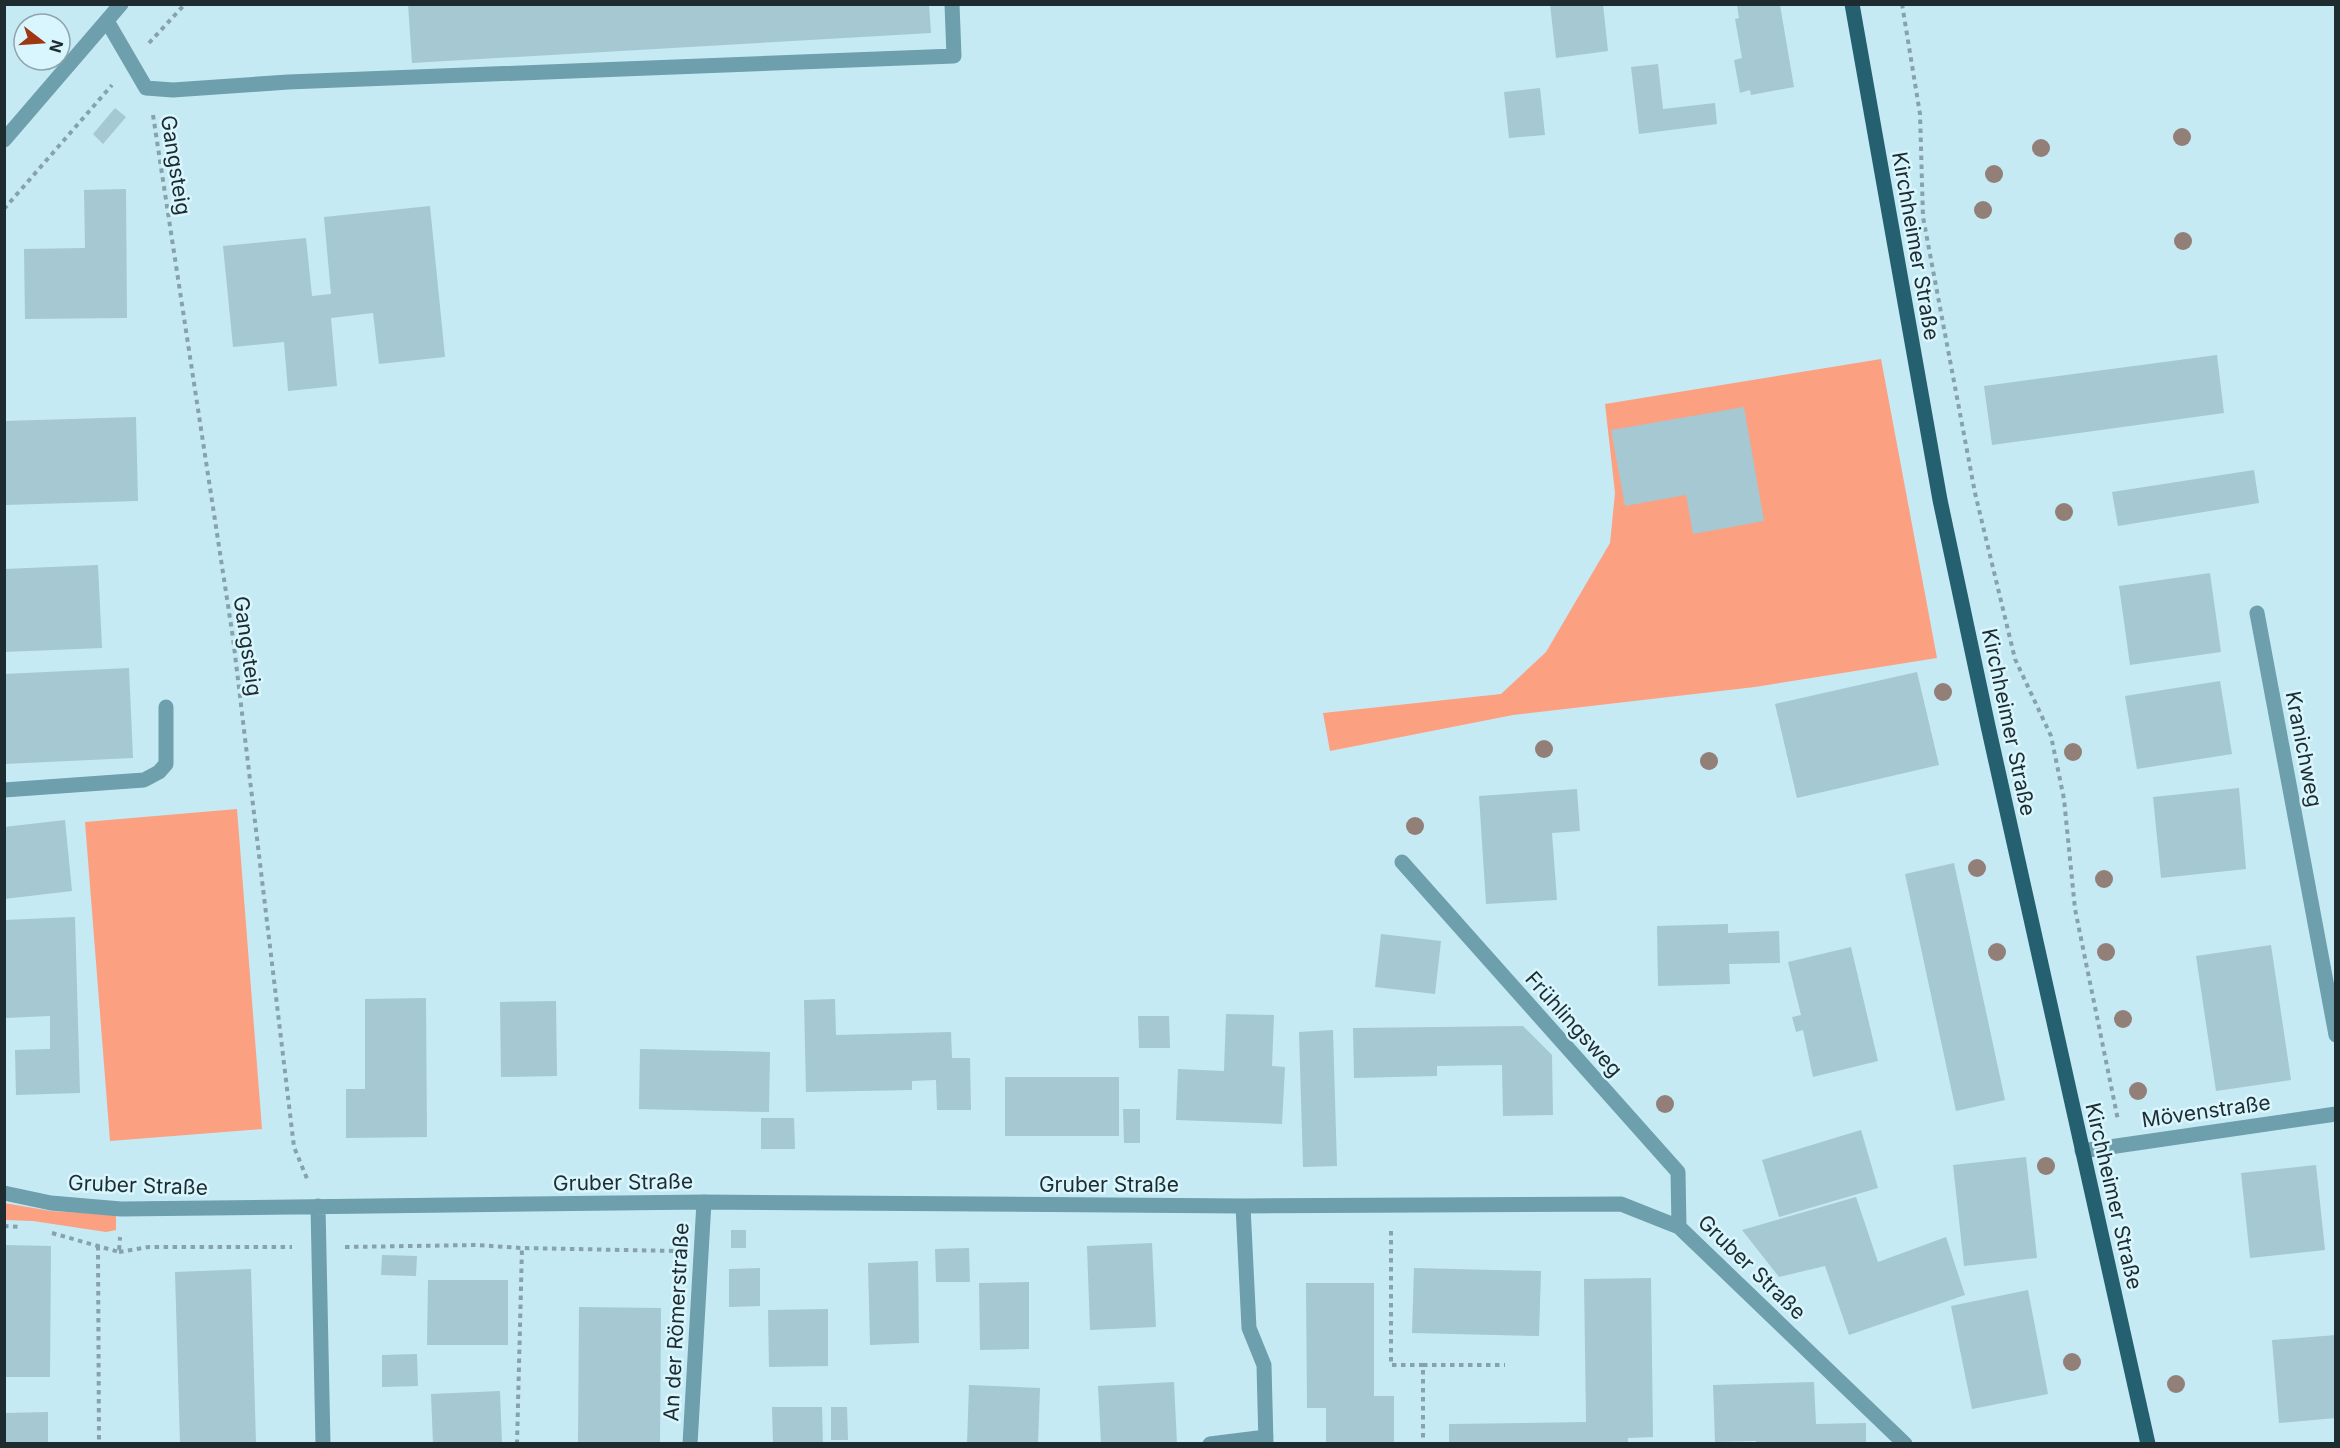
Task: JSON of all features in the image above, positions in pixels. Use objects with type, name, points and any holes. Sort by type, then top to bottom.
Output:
[{"type":"main road","name":"Kirchheimer Straße","points":[[1851,4],[1940,500],[2148,1443]]},
{"type":"street","points":[[4,140],[121,4]]},
{"type":"street","points":[[107,21],[146,88],[173,90],[288,82],[954,56],[952,4]]},
{"type":"street","name":"Kranichweg","points":[[2257,613],[2336,1035]]},
{"type":"street","points":[[4,790],[144,780],[159,772],[166,764],[166,706]]},
{"type":"street","name":"Frühlingsweg","points":[[1402,862],[1678,1172],[1679,1227]]},
{"type":"street","name":"Mövenstraße","points":[[2082,1151],[2336,1114]]},
{"type":"street","name":"Gruber Straße","points":[[4,1193],[51,1203],[121,1209],[704,1202],[1243,1206],[1621,1204],[1679,1227],[1905,1443]]},
{"type":"street","name":"An der Römerstraße","points":[[690,1443],[704,1202]]},
{"type":"street","points":[[318,1206],[323,1443]]},
{"type":"street","points":[[1210,1443],[1266,1440],[1264,1365],[1249,1328],[1243,1206]]},
{"type":"path","points":[[4,209],[185,4]]},
{"type":"path","points":[[1902,4],[1920,114],[1923,217],[1975,493],[2015,660],[2051,736],[2064,799],[2075,909],[2123,1144]]},
{"type":"path","name":"Gangsteig","points":[[146,88],[153,116],[233,638],[294,1147],[318,1206]]},
{"type":"path","points":[[1391,1206],[1391,1365],[1505,1365]]},
{"type":"path","points":[[119,1252],[149,1247],[476,1245],[701,1252]]},
{"type":"path","points":[[98,1246],[99,1443]]},
{"type":"path","points":[[517,1443],[522,1248]]},
{"type":"path","points":[[1423,1365],[1423,1443]]},
{"type":"shaded area","points":[[1881,359],[1937,658],[1755,687],[1513,715],[1330,751],[1323,713],[1501,694],[1546,652],[1610,543],[1615,493],[1605,404]]},
{"type":"shaded area","points":[[237,809],[262,1129],[110,1141],[85,822]]},
{"type":"shaded area","points":[[4,1203],[51,1211],[116,1215],[116,1230],[106,1232],[33,1221],[5,1220]]},
{"type":"building","points":[[408,4],[929,4],[931,33],[412,63]]},
{"type":"building","points":[[1550,4],[1603,4],[1608,51],[1556,58]]},
{"type":"building","points":[[1737,5],[1780,5],[1794,87],[1751,95],[1750,90],[1740,93],[1734,60],[1742,58],[1735,19],[1739,18]]},
{"type":"building","points":[[1658,64],[1663,109],[1715,103],[1717,124],[1639,134],[1631,67]]},
{"type":"building","points":[[1540,88],[1545,135],[1509,138],[1504,92]]},
{"type":"building","points":[[115,108],[126,117],[103,144],[93,134]]},
{"type":"building","points":[[126,189],[127,318],[25,319],[24,249],[85,248],[84,190]]},
{"type":"building","points":[[430,206],[445,357],[379,364],[373,313],[331,318],[337,386],[288,391],[284,342],[233,347],[223,246],[306,238],[312,296],[331,294],[324,217]]},
{"type":"building","points":[[2217,355],[2224,413],[1992,445],[1984,386]]},
{"type":"building","points":[[1744,407],[1764,521],[1693,534],[1686,495],[1625,506],[1611,430]]},
{"type":"building","points":[[136,417],[138,501],[4,505],[4,421]]},
{"type":"building","points":[[2254,470],[2259,503],[2118,526],[2112,492]]},
{"type":"building","points":[[98,565],[102,648],[4,652],[4,569]]},
{"type":"building","points":[[2210,573],[2221,652],[2130,665],[2119,586]]},
{"type":"building","points":[[129,668],[133,758],[4,764],[4,674]]},
{"type":"building","points":[[1917,672],[1939,765],[1797,798],[1775,704]]},
{"type":"building","points":[[2220,681],[2232,754],[2137,769],[2125,696]]},
{"type":"building","points":[[2239,788],[2246,869],[2161,878],[2153,797]]},
{"type":"building","points":[[1577,789],[1580,831],[1552,833],[1557,900],[1486,904],[1479,796]]},
{"type":"building","points":[[65,820],[72,891],[4,899],[4,827]]},
{"type":"building","points":[[1954,863],[2005,1100],[1956,1111],[1905,874]]},
{"type":"building","points":[[75,917],[80,1093],[16,1095],[15,1050],[50,1049],[50,1016],[5,1018],[4,920]]},
{"type":"building","points":[[1728,924],[1728,933],[1779,931],[1780,963],[1729,964],[1730,984],[1658,986],[1657,926]]},
{"type":"building","points":[[1381,934],[1441,941],[1435,994],[1375,987]]},
{"type":"building","points":[[2271,945],[2291,1080],[2216,1091],[2196,956]]},
{"type":"building","points":[[1851,947],[1878,1061],[1813,1077],[1803,1030],[1796,1032],[1792,1017],[1801,1015],[1788,962]]},
{"type":"building","points":[[426,998],[427,1137],[346,1138],[346,1089],[365,1089],[365,999]]},
{"type":"building","points":[[835,999],[836,1035],[951,1032],[952,1058],[970,1058],[971,1110],[937,1110],[936,1080],[912,1081],[912,1090],[806,1092],[804,1000]]},
{"type":"building","points":[[556,1001],[557,1076],[501,1077],[500,1002]]},
{"type":"building","points":[[1226,1014],[1274,1015],[1272,1066],[1285,1067],[1282,1124],[1176,1120],[1178,1069],[1224,1071]]},
{"type":"building","points":[[1138,1016],[1169,1016],[1170,1048],[1139,1048]]},
{"type":"building","points":[[1523,1026],[1552,1055],[1553,1115],[1503,1116],[1502,1065],[1437,1066],[1437,1076],[1354,1078],[1353,1028]]},
{"type":"building","points":[[1333,1030],[1337,1166],[1303,1167],[1299,1032]]},
{"type":"building","points":[[640,1049],[770,1052],[769,1112],[639,1109]]},
{"type":"building","points":[[1005,1077],[1119,1077],[1119,1136],[1005,1136]]},
{"type":"building","points":[[1123,1109],[1140,1109],[1140,1143],[1124,1143]]},
{"type":"building","points":[[761,1118],[794,1118],[795,1149],[761,1149]]},
{"type":"building","points":[[1861,1130],[1878,1188],[1779,1217],[1762,1160]]},
{"type":"building","points":[[2026,1157],[2037,1258],[1964,1266],[1953,1165]]},
{"type":"building","points":[[2316,1165],[2325,1250],[2250,1258],[2241,1173]]},
{"type":"building","points":[[1856,1197],[1878,1262],[1946,1237],[1965,1295],[1849,1335],[1825,1266],[1779,1277],[1742,1230]]},
{"type":"building","points":[[731,1230],[746,1230],[746,1248],[731,1248]]},
{"type":"building","points":[[1152,1243],[1156,1327],[1090,1330],[1087,1246]]},
{"type":"building","points":[[4,1245],[51,1246],[50,1377],[4,1377]]},
{"type":"building","points":[[969,1248],[970,1282],[936,1282],[935,1249]]},
{"type":"building","points":[[382,1255],[417,1256],[416,1276],[381,1275]]},
{"type":"building","points":[[918,1261],[919,1343],[870,1345],[868,1263]]},
{"type":"building","points":[[760,1268],[760,1306],[729,1307],[729,1269]]},
{"type":"building","points":[[1414,1268],[1541,1271],[1539,1336],[1412,1333]]},
{"type":"building","points":[[251,1269],[256,1444],[180,1444],[175,1272]]},
{"type":"building","points":[[1651,1278],[1653,1437],[1628,1438],[1628,1444],[1449,1444],[1449,1424],[1586,1422],[1584,1279]]},
{"type":"building","points":[[428,1280],[508,1280],[508,1345],[427,1345]]},
{"type":"building","points":[[1029,1282],[1029,1349],[980,1350],[979,1283]]},
{"type":"building","points":[[1306,1283],[1374,1283],[1374,1396],[1394,1396],[1394,1444],[1326,1444],[1326,1408],[1307,1408]]},
{"type":"building","points":[[2028,1290],[2048,1394],[1972,1409],[1951,1306]]},
{"type":"building","points":[[579,1307],[661,1308],[660,1444],[578,1444]]},
{"type":"building","points":[[828,1309],[828,1366],[769,1367],[768,1310]]},
{"type":"building","points":[[2336,1335],[2336,1418],[2279,1423],[2272,1340]]},
{"type":"building","points":[[417,1354],[418,1386],[382,1387],[382,1355]]},
{"type":"building","points":[[1174,1382],[1177,1444],[1101,1444],[1098,1386]]},
{"type":"building","points":[[1814,1382],[1816,1424],[1866,1423],[1866,1444],[1715,1442],[1713,1385]]},
{"type":"building","points":[[969,1385],[1040,1388],[1038,1444],[967,1444]]},
{"type":"building","points":[[500,1391],[502,1444],[433,1444],[431,1394]]},
{"type":"building","points":[[772,1407],[822,1407],[823,1444],[773,1444]]},
{"type":"building","points":[[831,1407],[847,1407],[848,1440],[831,1440]]},
{"type":"building","points":[[48,1412],[48,1444],[4,1444],[4,1413]]}]
